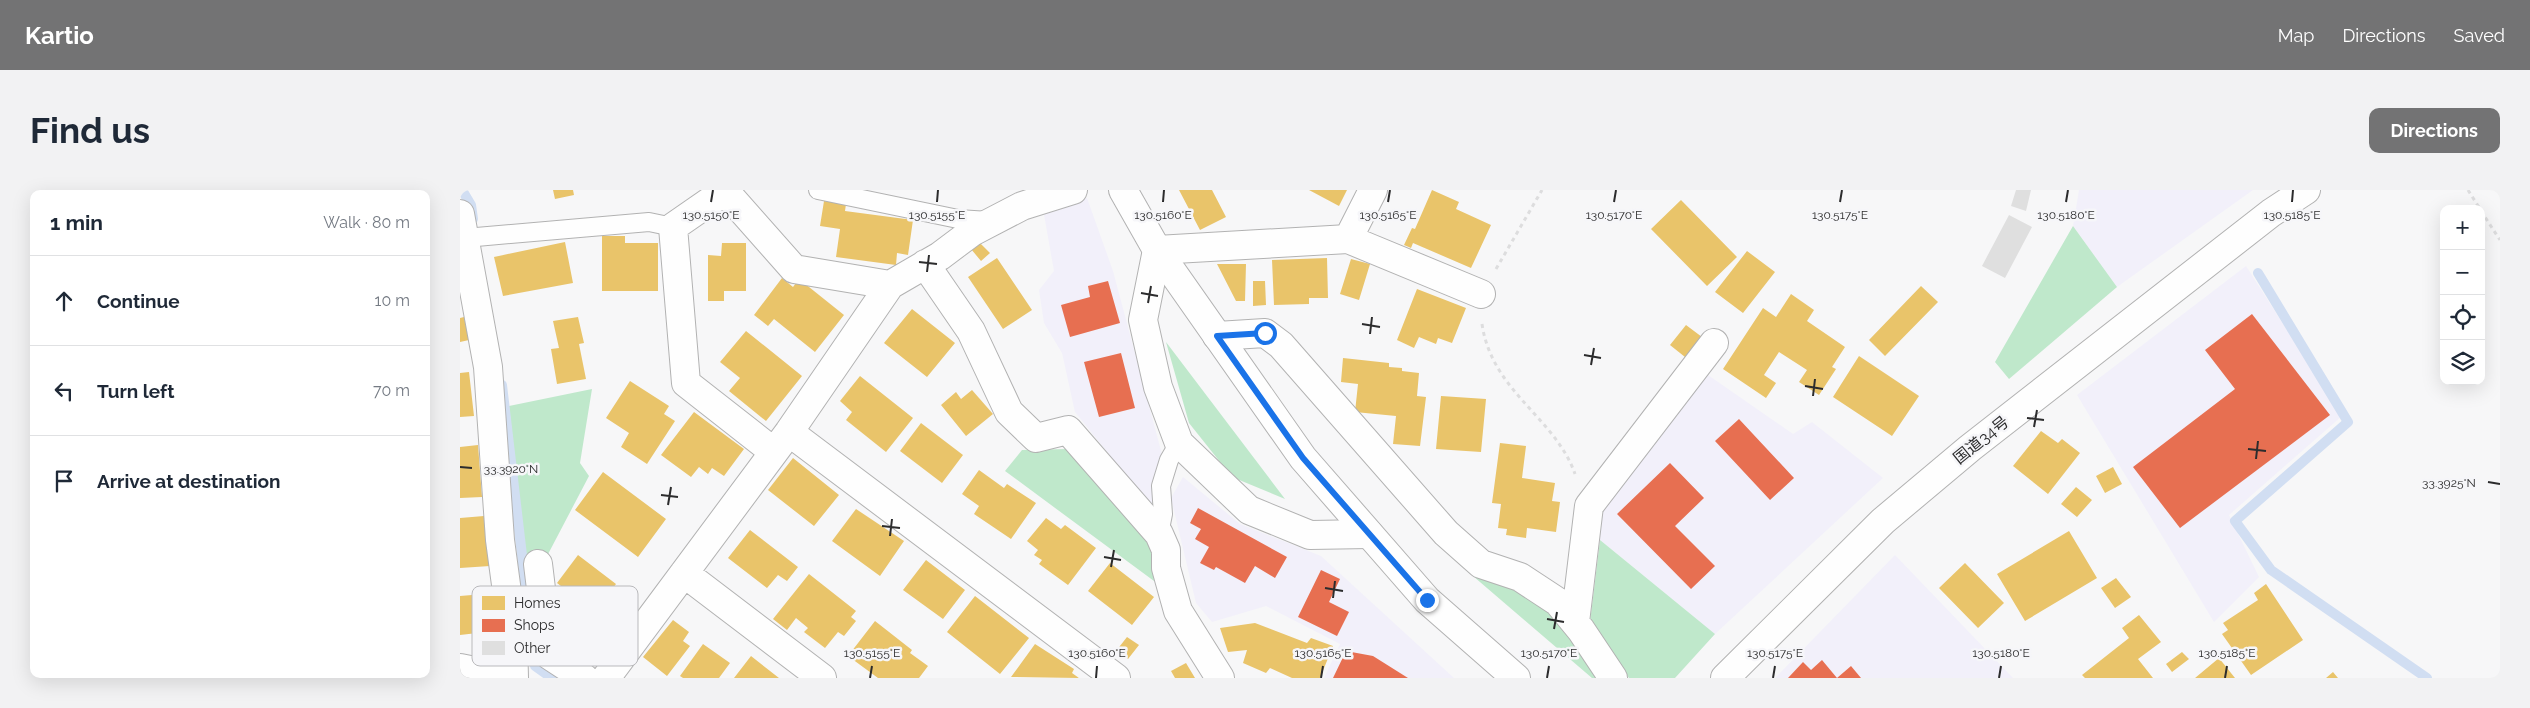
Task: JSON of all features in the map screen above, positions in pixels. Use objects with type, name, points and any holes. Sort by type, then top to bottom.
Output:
[{"type":"main road","points":[[638,635],[782,442],[890,285],[972,232],[1022,206],[1073,190]]},
{"type":"main road","points":[[1123,190],[1157,250],[1303,458],[1427,600],[1516,678]]},
{"type":"main road","points":[[1348,239],[1373,190]]},
{"type":"main road","name":"国道34号","points":[[1738,674],[1883,521],[1912,496],[1970,448],[2271,213],[2306,190]]},
{"type":"main road","points":[[890,285],[794,268],[725,191],[674,227],[686,382],[782,442],[1116,678]]},
{"type":"main road","points":[[462,221],[488,367],[500,540],[506,586]]},
{"type":"main road","points":[[1157,250],[1348,239],[1481,294]]},
{"type":"main road","points":[[1157,250],[1143,320],[1158,387],[1179,443],[1249,510],[1310,535],[1369,534]]},
{"type":"main road","points":[[925,264],[972,331],[1009,412],[1036,438],[1068,430],[1159,534],[1166,550],[1166,568],[1178,611],[1220,678]]},
{"type":"main road","points":[[1217,336],[1265,333],[1281,344],[1446,533],[1481,564],[1520,577],[1558,602],[1575,622],[1613,678]]},
{"type":"main road","points":[[1575,622],[1589,506],[1714,343]]},
{"type":"main road","points":[[538,564],[541,586]]},
{"type":"main road","points":[[684,573],[822,678]]},
{"type":"main road","points":[[566,666],[584,678]]},
{"type":"main road","points":[[606,678],[615,666]]},
{"type":"main road","points":[[460,668],[510,678]]},
{"type":"lane","points":[[818,190],[958,219],[994,221]]},
{"type":"lane","points":[[462,221],[649,222],[674,227]]},
{"type":"lane","points":[[1159,534],[1163,514],[1161,486],[1169,460],[1179,443]]},
{"type":"path","points":[[1542,190],[1481,294],[1485,341],[1513,392],[1550,432],[1572,466],[1582,494],[1589,506]]},
{"type":"path","points":[[2468,190],[2478,205]]},
{"type":"path","points":[[2485,216],[2500,240]]},
{"type":"shaded area","points":[[2079,190],[2253,190],[2117,287],[2073,226]]},
{"type":"shaded area","points":[[1087,198],[1113,271],[1164,462],[1152,488],[1152,508],[1075,412],[1062,353],[1044,323],[1039,290],[1054,271],[1043,209]]},
{"type":"shaded area","points":[[2246,266],[2342,416],[2229,515],[2259,577],[2214,622],[2077,395]]},
{"type":"shaded area","points":[[1708,375],[1793,434],[1812,422],[1883,478],[1715,634],[1600,540],[1598,512]]},
{"type":"shaded area","points":[[1183,477],[1240,524],[1321,556],[1454,678],[1324,678],[1340,644],[1266,606],[1212,622],[1196,603],[1171,498]]},
{"type":"shaded area","points":[[1895,555],[2013,678],[1775,678]]},
{"type":"green space","points":[[2073,226],[2117,287],[2009,379],[1995,362]]},
{"type":"green space","points":[[1166,342],[1285,499],[1232,477],[1189,423]]},
{"type":"green space","points":[[592,389],[580,463],[589,476],[546,558],[526,563],[509,406]]},
{"type":"green space","points":[[1068,449],[1151,546],[1154,581],[1005,471],[1022,450]]},
{"type":"green space","points":[[1600,540],[1715,634],[1675,678],[1629,678],[1590,622]]},
{"type":"green space","points":[[1459,564],[1544,602],[1600,678],[1592,678]]},
{"type":"building: Homes","points":[[553,190],[573,190],[574,195],[555,199]]},
{"type":"building: Homes","points":[[1179,190],[1212,190],[1226,217],[1200,230]]},
{"type":"building: Homes","points":[[1309,190],[1347,190],[1339,206]]},
{"type":"building: Homes","points":[[1432,190],[1459,202],[1456,209],[1491,225],[1471,268],[1413,243],[1411,248],[1404,245],[1412,228],[1415,229]]},
{"type":"building: Homes","points":[[1681,200],[1737,257],[1707,286],[1651,229]]},
{"type":"building: Homes","points":[[824,201],[846,204],[845,211],[913,220],[908,255],[897,253],[896,265],[836,257],[840,229],[820,226]]},
{"type":"building: Homes","points":[[602,236],[625,236],[625,243],[658,243],[658,291],[602,291]]},
{"type":"building: Homes","points":[[565,242],[573,283],[503,296],[494,257]]},
{"type":"building: Homes","points":[[979,242],[990,253],[981,261],[971,249]]},
{"type":"building: Homes","points":[[722,243],[746,243],[746,291],[724,291],[724,301],[708,301],[708,255],[721,256]]},
{"type":"building: Homes","points":[[1747,251],[1775,272],[1743,313],[1715,292]]},
{"type":"building: Homes","points":[[997,258],[1032,310],[1003,329],[968,277]]},
{"type":"building: Homes","points":[[1327,258],[1328,298],[1309,298],[1309,304],[1274,305],[1272,260]]},
{"type":"building: Homes","points":[[1351,259],[1370,264],[1359,300],[1340,294]]},
{"type":"building: Homes","points":[[1217,264],[1246,264],[1245,301],[1236,301]]},
{"type":"building: Homes","points":[[782,278],[793,287],[799,279],[844,315],[815,352],[774,319],[768,326],[754,315]]},
{"type":"building: Homes","points":[[1253,281],[1265,281],[1266,305],[1253,306]]},
{"type":"building: Homes","points":[[1921,286],[1938,302],[1885,356],[1869,340]]},
{"type":"building: Homes","points":[[1417,289],[1466,308],[1452,343],[1438,338],[1436,344],[1419,337],[1414,348],[1397,340]]},
{"type":"building: Homes","points":[[1791,294],[1814,310],[1807,321],[1845,347],[1832,367],[1836,369],[1819,395],[1799,382],[1807,370],[1779,352],[1764,375],[1776,383],[1766,398],[1723,369],[1763,308],[1776,317]]},
{"type":"building: Homes","points":[[912,309],[955,343],[927,377],[884,343]]},
{"type":"building: Homes","points":[[464,317],[469,340],[460,342],[460,318]]},
{"type":"building: Homes","points":[[578,317],[584,343],[579,344],[586,379],[557,384],[551,349],[559,348],[553,321]]},
{"type":"building: Homes","points":[[1686,325],[1702,337],[1685,357],[1670,345]]},
{"type":"building: Homes","points":[[746,331],[802,376],[766,421],[729,391],[740,378],[720,362]]},
{"type":"building: Homes","points":[[1859,356],[1919,396],[1892,436],[1833,397]]},
{"type":"building: Homes","points":[[1343,358],[1389,363],[1389,367],[1402,368],[1402,371],[1419,373],[1417,396],[1426,397],[1420,446],[1393,444],[1396,416],[1355,412],[1358,384],[1341,382]]},
{"type":"building: Homes","points":[[469,372],[474,416],[460,417],[460,373]]},
{"type":"building: Homes","points":[[860,376],[913,418],[886,452],[846,420],[852,412],[840,401]]},
{"type":"building: Homes","points":[[630,381],[669,406],[664,414],[675,421],[647,464],[621,447],[629,433],[606,418]]},
{"type":"building: Homes","points":[[972,390],[993,414],[966,436],[941,405],[956,392],[961,399]]},
{"type":"building: Homes","points":[[1441,396],[1486,399],[1481,452],[1436,449]]},
{"type":"building: Homes","points":[[694,412],[744,449],[724,476],[712,468],[708,474],[699,467],[691,477],[661,455]]},
{"type":"building: Homes","points":[[921,423],[963,455],[942,483],[900,451]]},
{"type":"building: Homes","points":[[2041,431],[2058,443],[2062,439],[2080,453],[2048,494],[2013,466]]},
{"type":"building: Homes","points":[[1500,443],[1526,446],[1522,478],[1555,483],[1552,501],[1560,502],[1556,532],[1527,528],[1526,538],[1506,535],[1507,529],[1498,528],[1501,504],[1492,503]]},
{"type":"building: Homes","points":[[478,445],[482,497],[460,498],[460,447]]},
{"type":"building: Homes","points":[[793,458],[839,495],[814,526],[768,490]]},
{"type":"building: Homes","points":[[2113,467],[2122,484],[2105,493],[2096,476]]},
{"type":"building: Homes","points":[[979,470],[1004,488],[1007,484],[1036,503],[1011,539],[974,514],[979,506],[962,494]]},
{"type":"building: Homes","points":[[603,472],[666,519],[638,557],[575,510]]},
{"type":"building: Homes","points":[[2076,487],[2092,500],[2077,517],[2061,504]]},
{"type":"building: Homes","points":[[856,509],[904,541],[880,576],[832,541]]},
{"type":"building: Homes","points":[[484,516],[490,566],[460,568],[460,518]]},
{"type":"building: Homes","points":[[1046,518],[1061,529],[1065,525],[1096,548],[1068,585],[1039,564],[1042,560],[1034,555],[1038,550],[1027,541]]},
{"type":"building: Homes","points":[[750,530],[798,567],[787,581],[778,575],[767,588],[728,558]]},
{"type":"building: Homes","points":[[2069,531],[2097,578],[2025,621],[1997,574]]},
{"type":"building: Homes","points":[[578,555],[616,584],[614,586],[561,586],[557,583]]},
{"type":"building: Homes","points":[[926,560],[965,590],[943,619],[903,590]]},
{"type":"building: Homes","points":[[1110,563],[1154,597],[1132,625],[1088,591]]},
{"type":"building: Homes","points":[[1965,563],[2004,603],[1978,628],[1939,588]]},
{"type":"building: Homes","points":[[809,574],[856,611],[851,617],[856,621],[844,636],[838,632],[825,648],[804,632],[808,628],[796,618],[787,630],[773,619]]},
{"type":"building: Homes","points":[[2116,578],[2131,597],[2115,608],[2101,588]]},
{"type":"building: Homes","points":[[2266,584],[2303,640],[2251,675],[2222,634],[2228,630],[2223,623],[2258,600],[2254,593]]},
{"type":"building: Homes","points":[[472,595],[472,634],[460,635],[460,596]]},
{"type":"building: Homes","points":[[975,596],[1029,638],[1000,674],[947,632]]},
{"type":"building: Homes","points":[[2139,615],[2161,642],[2138,659],[2153,678],[2085,678],[2082,675],[2129,638],[2122,628]]},
{"type":"building: Homes","points":[[673,620],[689,632],[683,641],[690,646],[667,676],[643,657]]},
{"type":"building: Homes","points":[[875,621],[912,650],[910,653],[928,666],[919,678],[878,678],[848,656]]},
{"type":"building: Homes","points":[[1255,623],[1307,643],[1311,638],[1333,646],[1320,678],[1292,678],[1270,668],[1266,673],[1243,663],[1247,650],[1228,652],[1220,628]]},
{"type":"building: Homes","points":[[1127,637],[1139,645],[1128,659],[1116,651]]},
{"type":"building: Homes","points":[[703,644],[730,663],[719,678],[683,678],[680,676]]},
{"type":"building: Homes","points":[[1035,644],[1074,669],[1072,673],[1079,678],[1011,677]]},
{"type":"building: Homes","points":[[2182,652],[2189,659],[2172,672],[2166,664]]},
{"type":"building: Homes","points":[[751,656],[779,678],[734,678]]},
{"type":"building: Homes","points":[[2219,658],[2235,678],[2195,678]]},
{"type":"building: Homes","points":[[1186,663],[1195,678],[1175,678],[1171,671]]},
{"type":"building: Homes","points":[[2333,672],[2338,678],[2326,678]]},
{"type":"building: Shops","points":[[1108,281],[1120,323],[1070,337],[1061,305],[1090,297],[1088,286]]},
{"type":"building: Shops","points":[[2252,314],[2330,415],[2180,528],[2133,467],[2235,389],[2205,350]]},
{"type":"building: Shops","points":[[1121,353],[1135,408],[1099,417],[1084,362]]},
{"type":"building: Shops","points":[[1739,419],[1794,478],[1770,500],[1715,441]]},
{"type":"building: Shops","points":[[1670,463],[1704,498],[1675,526],[1715,566],[1691,589],[1617,514]]},
{"type":"building: Shops","points":[[1198,508],[1287,557],[1275,578],[1255,566],[1245,583],[1216,567],[1214,570],[1200,563],[1209,547],[1195,539],[1201,529],[1190,523]]},
{"type":"building: Shops","points":[[1321,570],[1340,579],[1329,602],[1349,612],[1337,636],[1298,617]]},
{"type":"building: Shops","points":[[1346,651],[1373,656],[1408,678],[1333,678]]},
{"type":"building: Shops","points":[[1822,660],[1837,678],[1788,678],[1803,662],[1811,670]]},
{"type":"building: Shops","points":[[1851,666],[1861,678],[1837,678]]},
{"type":"building: Other","points":[[2016,190],[2031,190],[2026,211],[2011,206]]},
{"type":"building: Other","points":[[2009,215],[2032,227],[2005,278],[1982,266]]},
{"type":"waterway","points":[[462,190],[471,205],[473,219]]},
{"type":"waterway","points":[[2258,273],[2348,422],[2235,521],[2271,570],[2427,678]]},
{"type":"waterway","points":[[502,385],[526,586]]},
{"type":"waterway","points":[[535,666],[552,678]]},
{"type":"route","points":[[1265,333],[1217,336],[1303,458],[1427,600]]}]
